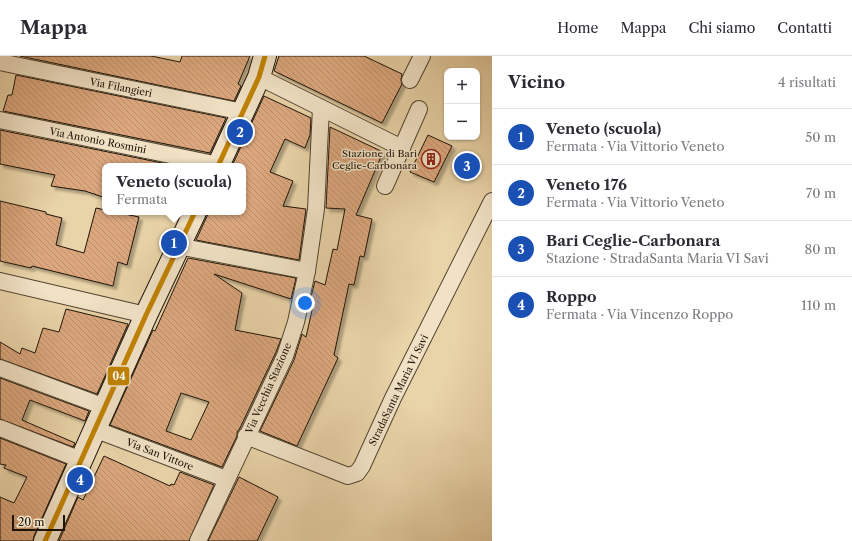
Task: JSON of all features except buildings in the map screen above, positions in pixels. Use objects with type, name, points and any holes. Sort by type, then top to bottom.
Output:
[{"type":"street","points":[[219,163],[259,77],[265,56]]},
{"type":"street","points":[[410,80],[422,56]]},
{"type":"street","name":"Via Filangieri","points":[[0,62],[243,112]]},
{"type":"street","points":[[259,77],[402,148]]},
{"type":"street","name":"Via Vecchia Stazione","points":[[198,541],[246,436],[285,356],[296,322],[307,271],[316,209],[321,108]]},
{"type":"street","points":[[384,186],[420,109]]},
{"type":"street","name":"Via Antonio Rosmini","points":[[0,120],[208,163]]},
{"type":"street","name":"StradaSanta Maria VI Savi","points":[[246,436],[348,476],[357,473],[362,466],[393,398],[492,201]]},
{"type":"street","points":[[45,541],[94,429],[194,215]]},
{"type":"street","points":[[178,246],[307,271]]},
{"type":"street","points":[[0,281],[146,315]]},
{"type":"street","points":[[0,368],[105,407]]},
{"type":"street","points":[[0,428],[81,460]]},
{"type":"street","name":"Via San Vittore","points":[[94,429],[226,479]]},
{"type":"transit line","name":"04","points":[[219,163],[259,77],[265,56]]},
{"type":"transit line","name":"04","points":[[45,541],[146,315],[194,215]]},
{"type":"place","name":"Veneto 176","points":[[240,132]]},
{"type":"place","name":"Stazione di Bari Ceglie-Carbonara","points":[[431,159]]},
{"type":"place","name":"Bari Ceglie-Carbonara","points":[[467,166]]},
{"type":"place","name":"Veneto (scuola)","points":[[174,243]]},
{"type":"place","name":"Roppo","points":[[80,480]]}]
